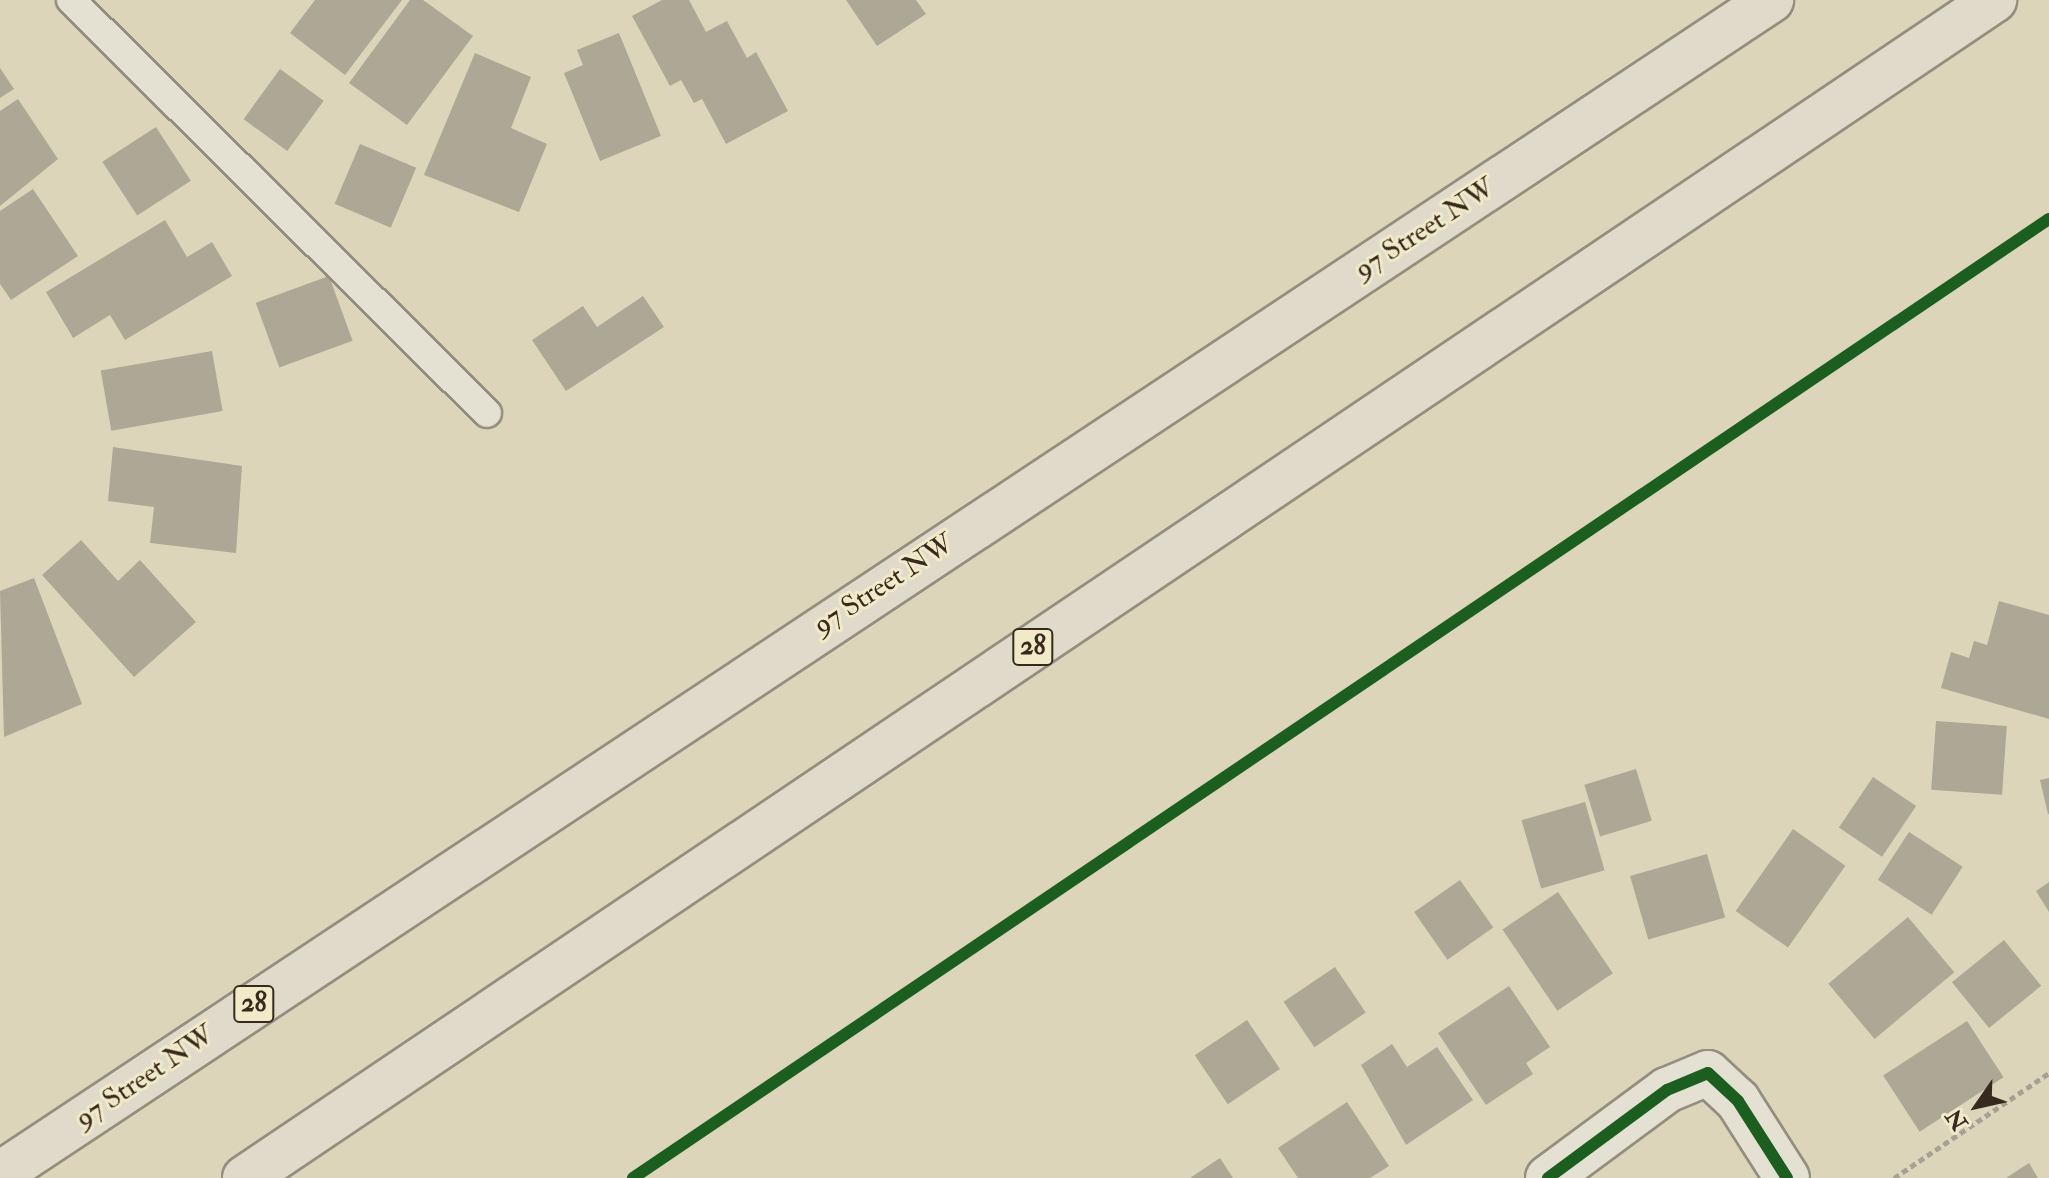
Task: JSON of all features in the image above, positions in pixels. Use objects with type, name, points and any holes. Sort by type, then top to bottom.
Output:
[{"type":"main road","name":"97 Street NW","points":[[0,1174],[509,833],[1771,0]]},
{"type":"main road","name":"28","points":[[245,1178],[1994,0]]},
{"type":"street","points":[[1548,1178],[1667,1090],[1708,1073],[1738,1101],[1787,1178]]},
{"type":"lane","points":[[71,0],[487,413]]},
{"type":"path","points":[[1894,1178],[2049,1073]]},
{"type":"building","points":[[315,0],[402,0],[345,75],[290,33]]},
{"type":"building","points":[[410,0],[423,0],[473,36],[407,125],[349,83]]},
{"type":"building","points":[[662,0],[689,0],[706,32],[727,21],[747,58],[756,52],[788,111],[726,144],[702,99],[694,103],[681,80],[670,86],[632,16]]},
{"type":"building","points":[[846,0],[916,0],[926,14],[877,46]]},
{"type":"building","points":[[619,33],[661,136],[600,161],[564,73],[583,65],[577,50]]},
{"type":"building","points":[[475,53],[531,77],[511,128],[547,144],[519,212],[424,175]]},
{"type":"building","points":[[0,68],[14,89],[0,98]]},
{"type":"building","points":[[280,69],[324,101],[287,151],[244,119]]},
{"type":"building","points":[[18,99],[58,159],[0,206],[0,111]]},
{"type":"building","points":[[156,127],[191,181],[137,216],[102,162]]},
{"type":"building","points":[[360,144],[416,168],[391,228],[335,204]]},
{"type":"building","points":[[33,189],[78,256],[11,300],[0,284],[0,211]]},
{"type":"building","points":[[165,220],[187,257],[212,242],[232,276],[125,340],[110,315],[73,338],[46,292]]},
{"type":"building","points":[[329,276],[353,341],[279,368],[256,303]]},
{"type":"building","points":[[643,296],[664,327],[566,391],[532,340],[583,306],[597,327]]},
{"type":"building","points":[[212,351],[223,411],[111,431],[101,371]]},
{"type":"building","points":[[113,447],[242,466],[236,553],[150,543],[154,507],[108,501]]},
{"type":"building","points":[[81,540],[118,581],[140,560],[196,622],[134,677],[42,575]]},
{"type":"building","points":[[34,578],[82,704],[4,737],[0,591]]},
{"type":"building","points":[[1999,601],[2049,615],[2049,719],[1941,688],[1951,652],[1969,658],[1974,641],[1987,645]]},
{"type":"building","points":[[1936,721],[2007,726],[2002,795],[1931,790]]},
{"type":"building","points":[[1636,769],[1652,821],[1600,836],[1584,785]]},
{"type":"building","points":[[1873,777],[1916,806],[1882,857],[1839,828]]},
{"type":"building","points":[[2049,778],[2049,814],[2048,814],[2040,780]]},
{"type":"building","points":[[1585,802],[1605,870],[1541,888],[1522,820]]},
{"type":"building","points":[[1793,829],[1845,866],[1788,948],[1736,911]]},
{"type":"building","points":[[1909,832],[1963,867],[1932,915],[1878,880]]},
{"type":"building","points":[[1707,854],[1725,917],[1648,939],[1630,876]]},
{"type":"building","points":[[1460,880],[1493,928],[1447,960],[1414,912]]},
{"type":"building","points":[[2049,882],[2049,912],[2036,891]]},
{"type":"building","points":[[1558,892],[1613,973],[1557,1011],[1502,929]]},
{"type":"building","points":[[1908,917],[1954,972],[1875,1039],[1828,984]]},
{"type":"building","points":[[2004,940],[2041,986],[1989,1028],[1952,982]]},
{"type":"building","points":[[1335,967],[1366,1013],[1314,1047],[1284,1002]]},
{"type":"building","points":[[1509,986],[1550,1047],[1526,1063],[1533,1074],[1486,1105],[1438,1033]]},
{"type":"building","points":[[1247,1020],[1280,1069],[1228,1104],[1195,1055]]},
{"type":"building","points":[[1967,1021],[2003,1077],[1920,1132],[1883,1075]]},
{"type":"building","points":[[1392,1044],[1407,1067],[1437,1047],[1473,1100],[1406,1145],[1361,1065]]},
{"type":"building","points":[[1347,1102],[1389,1166],[1370,1178],[1298,1178],[1278,1148]]},
{"type":"building","points":[[1220,1158],[1233,1178],[1190,1178]]},
{"type":"building","points":[[2029,1163],[2038,1178],[2006,1178]]},
{"type":"cycle path","points":[[633,1178],[2049,219]]},
{"type":"cycle path","points":[[1548,1178],[1667,1090],[1708,1073],[1738,1101],[1787,1178]]}]
